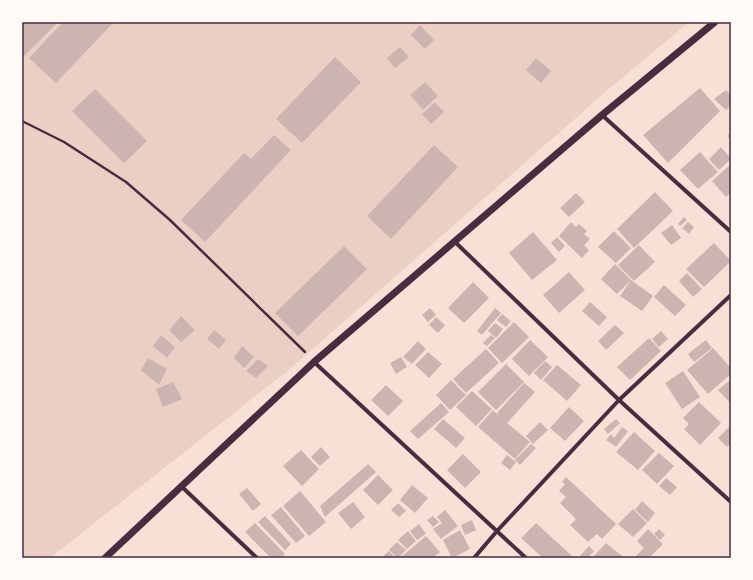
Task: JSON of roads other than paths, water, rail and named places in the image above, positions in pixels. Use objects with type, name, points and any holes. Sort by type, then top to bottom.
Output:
[{"type":"street","points":[[105,558],[314,362],[602,115],[715,22]]},
{"type":"street","points":[[602,115],[731,232]]},
{"type":"street","points":[[454,241],[620,400],[731,502]]},
{"type":"street","points":[[474,558],[497,531],[620,400],[731,295]]},
{"type":"street","points":[[314,362],[526,558]]},
{"type":"street","points":[[181,486],[257,558]]}]
